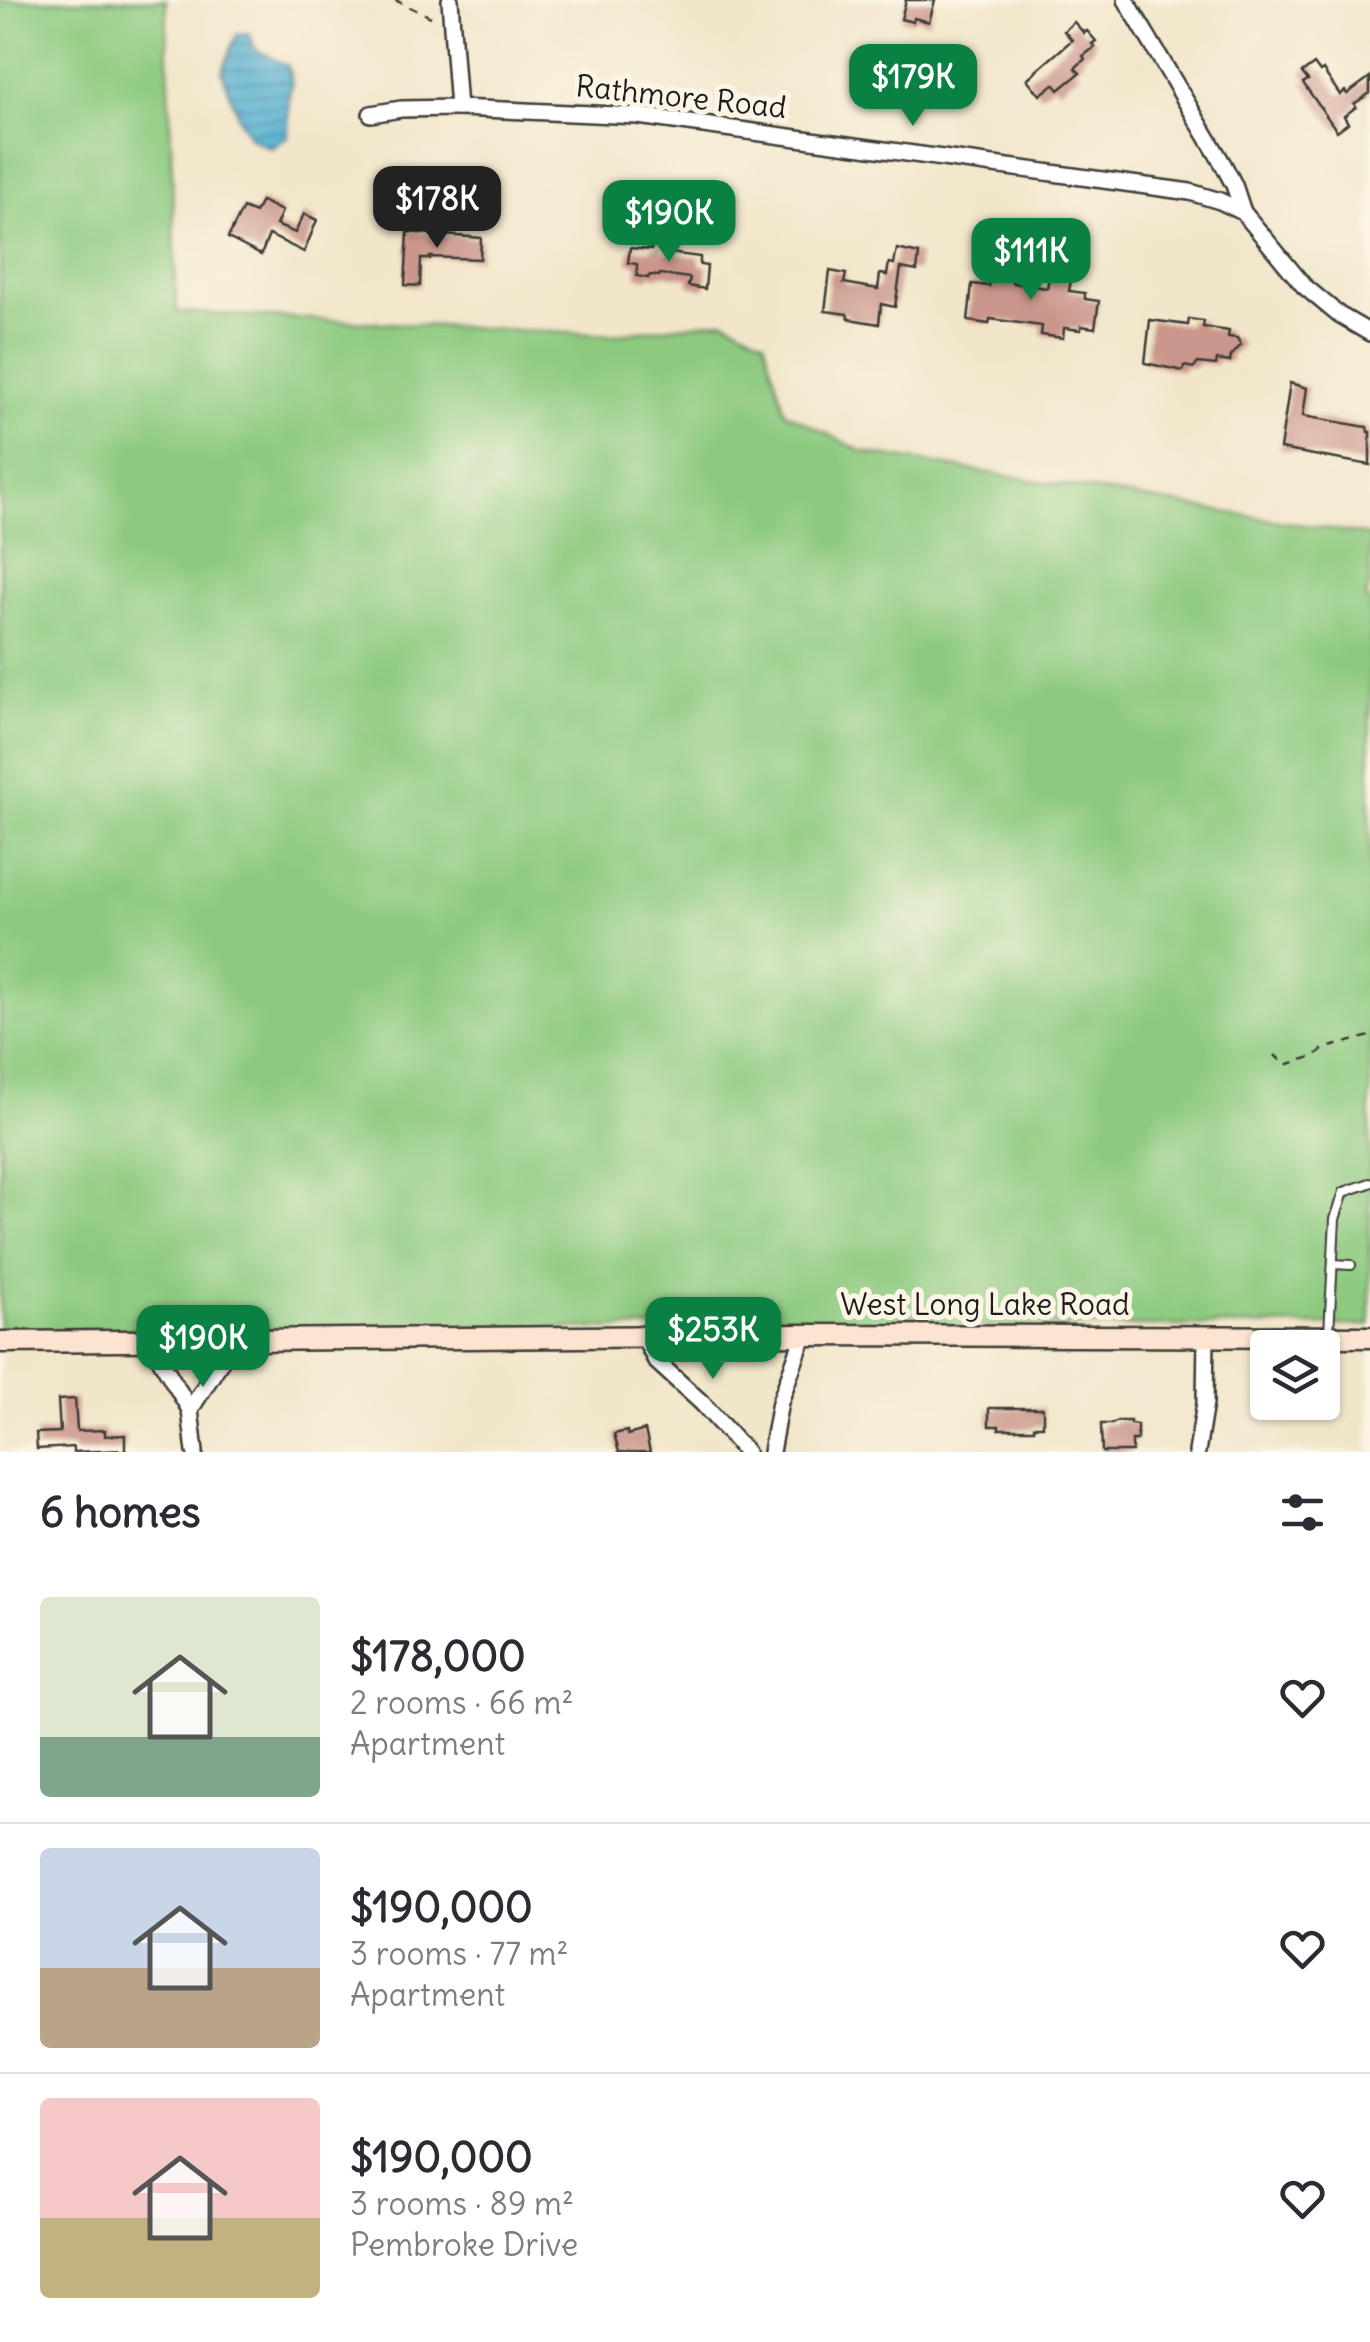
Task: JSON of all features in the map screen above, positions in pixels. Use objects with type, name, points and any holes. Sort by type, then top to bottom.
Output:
[{"type":"main road","name":"West Long Lake Road","points":[[0,1342],[804,1334],[1250,1337]]},
{"type":"main road","name":"West Long Lake Road","points":[[1340,1338],[1370,1338]]},
{"type":"street","points":[[450,0],[458,108]]},
{"type":"street","points":[[1126,0],[1223,164],[1243,212]]},
{"type":"street","name":"Rathmore Road","points":[[371,114],[400,108],[458,108],[638,116],[1190,192],[1243,212],[1304,286],[1339,315],[1370,333]]},
{"type":"street","points":[[771,1452],[780,1402],[804,1334]]},
{"type":"street","points":[[643,1336],[656,1361],[702,1403],[746,1452]]},
{"type":"street","points":[[1197,1452],[1204,1403],[1206,1336]]},
{"type":"street","points":[[190,1410],[231,1339]]},
{"type":"street","points":[[154,1340],[190,1410],[195,1452]]},
{"type":"lane","points":[[1329,1330],[1335,1219],[1344,1192],[1370,1184]]},
{"type":"lane","points":[[1333,1264],[1351,1264]]},
{"type":"path","points":[[394,0],[450,25]]},
{"type":"path","points":[[1276,1054],[1285,1066],[1370,1036]]},
{"type":"green space","points":[[0,0],[166,0],[177,312],[610,335],[725,320],[764,340],[785,412],[863,452],[1370,536],[1370,583],[1365,598],[1370,602],[1370,1325],[0,1331]]},
{"type":"water","points":[[250,33],[254,48],[288,66],[292,85],[288,136],[271,148],[250,138],[222,72],[237,34]]},
{"type":"building","points":[[906,0],[935,0],[929,22],[901,19]]},
{"type":"building","points":[[1074,22],[1096,41],[1092,44],[1095,47],[1075,68],[1080,73],[1059,90],[1054,84],[1040,95],[1027,79],[1072,40],[1064,31]]},
{"type":"building","points":[[1314,64],[1320,72],[1323,70],[1340,95],[1370,77],[1370,93],[1354,104],[1356,107],[1344,116],[1348,123],[1337,131],[1303,83],[1308,80],[1302,73]]},
{"type":"building","points":[[261,201],[282,211],[276,225],[295,233],[304,214],[317,220],[304,252],[269,235],[261,255],[228,238],[243,208],[255,213]]},
{"type":"building","points":[[408,232],[481,238],[480,259],[421,259],[420,286],[405,285]]},
{"type":"building","points":[[652,246],[662,247],[662,252],[700,257],[700,265],[707,266],[705,289],[688,286],[690,278],[637,276],[637,264],[628,263],[630,248],[651,250]]},
{"type":"building","points":[[897,249],[919,254],[917,271],[901,268],[895,307],[881,304],[879,324],[825,311],[830,271],[846,274],[844,283],[878,289],[880,274],[887,275]]},
{"type":"building","points":[[993,261],[1014,264],[1012,283],[1047,288],[1049,277],[1071,280],[1069,291],[1085,293],[1085,299],[1099,301],[1095,328],[1064,328],[1063,338],[1041,335],[1042,326],[990,319],[989,324],[968,321],[972,284],[989,286]]},
{"type":"building","points":[[1189,319],[1204,321],[1203,327],[1229,331],[1228,337],[1237,338],[1241,345],[1230,362],[1198,363],[1194,368],[1184,366],[1183,371],[1145,363],[1150,320],[1188,325]]},
{"type":"building","points":[[1290,383],[1307,388],[1303,416],[1367,427],[1370,465],[1280,449]]},
{"type":"building","points":[[75,1399],[77,1431],[105,1430],[105,1436],[125,1435],[125,1450],[37,1449],[36,1433],[60,1432],[58,1400]]},
{"type":"building","points":[[989,1408],[1043,1408],[1043,1426],[989,1426]]},
{"type":"building","points":[[1117,1421],[1137,1425],[1132,1452],[1102,1452],[1101,1424]]},
{"type":"building","points":[[645,1430],[650,1452],[619,1452],[614,1434]]}]
